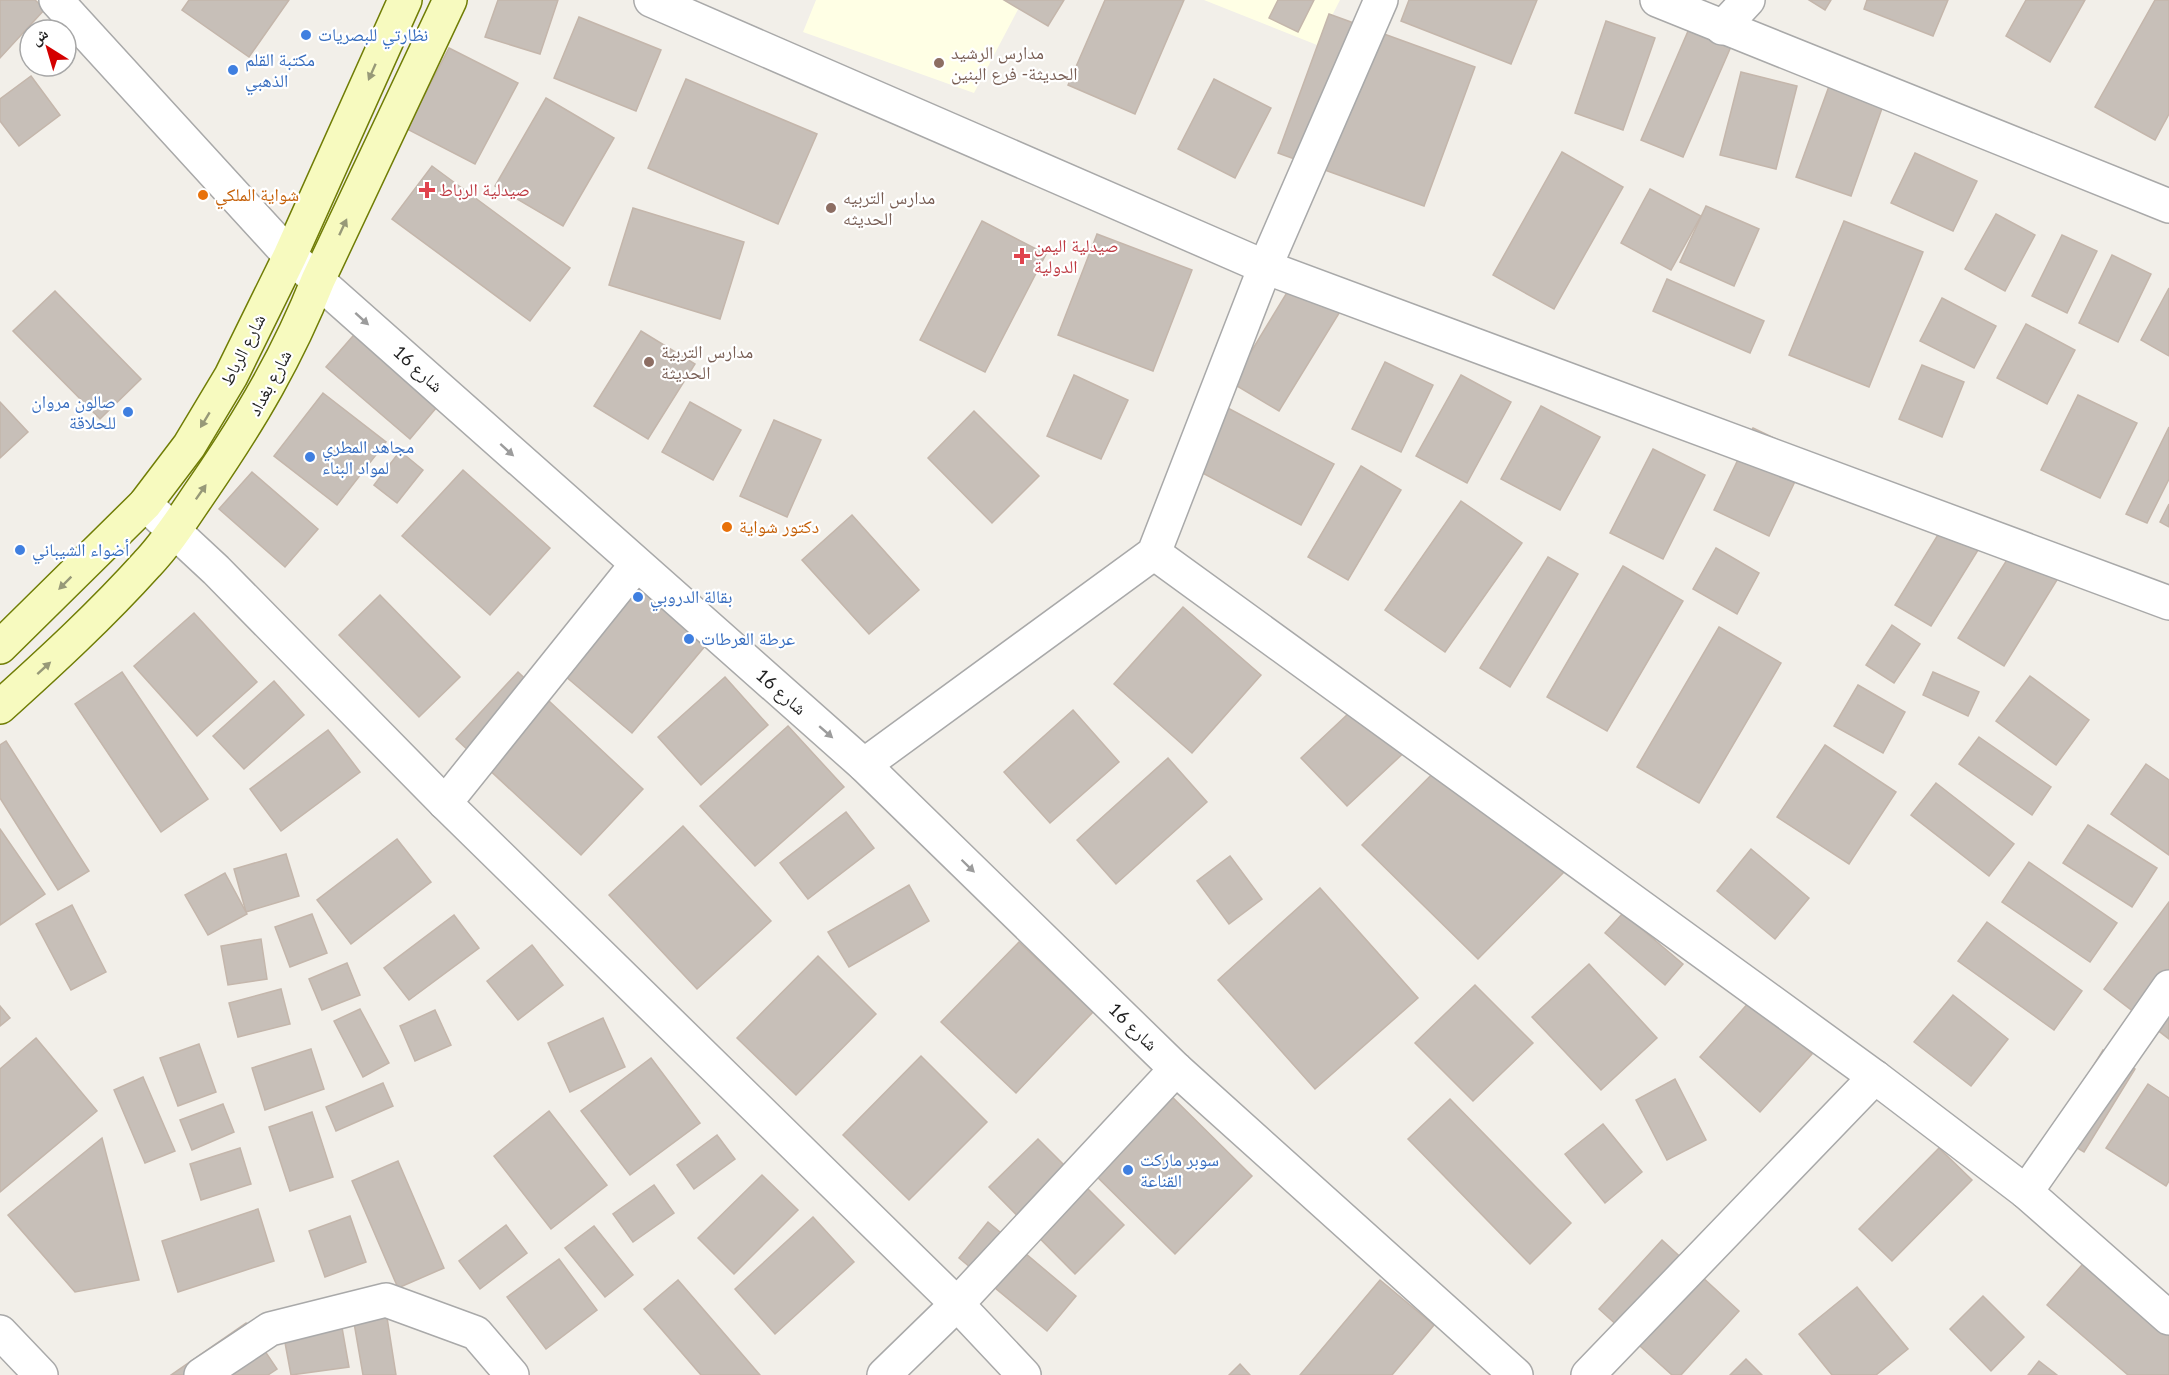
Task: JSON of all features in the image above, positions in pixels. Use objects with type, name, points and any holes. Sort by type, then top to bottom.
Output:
[{"type":"street","name":"شارع 16","points":[[56,0],[290,256],[864,765],[1176,1069],[1516,1375]]},
{"type":"street","name":"شارع الرباط","points":[[0,647],[145,504],[189,446],[225,386],[290,256],[405,0]]},
{"type":"street","name":"شارع بغداد","points":[[0,707],[67,647],[148,563],[174,531],[250,420],[301,324],[318,280],[450,0]]},
{"type":"street","points":[[651,0],[1265,267],[2169,603]]},
{"type":"street","points":[[864,765],[1154,553],[1265,267],[1381,0]]},
{"type":"street","points":[[1657,0],[2169,206]]},
{"type":"street","points":[[1722,28],[1748,0]]},
{"type":"street","points":[[145,504],[445,803],[957,1304],[1024,1375]]},
{"type":"street","points":[[1154,553],[1875,1077],[2026,1192],[2169,1318]]},
{"type":"street","points":[[445,803],[636,565]]},
{"type":"street","points":[[2026,1192],[2169,987]]},
{"type":"street","points":[[884,1375],[957,1304],[1176,1069]]},
{"type":"street","points":[[1588,1375],[1875,1077]]},
{"type":"street","points":[[201,1375],[270,1329],[386,1300],[476,1333],[512,1375]]},
{"type":"street","points":[[0,1332],[41,1375]]},
{"type":"shaded area","name":"مدارس الرشيد الحديثة- فرع البنين","points":[[816,0],[1023,0],[974,93],[803,32]]},
{"type":"shaded area","points":[[1204,0],[1340,0],[1317,45]]},
{"type":"building","points":[[0,0],[35,0],[45,9],[37,18],[18,18],[18,38],[0,58]]},
{"type":"building","points":[[189,0],[289,0],[249,57],[182,10]]},
{"type":"building","points":[[498,0],[558,0],[540,54],[485,37]]},
{"type":"building","points":[[1004,0],[1064,0],[1048,26]]},
{"type":"building","points":[[1105,0],[1184,0],[1135,114],[1068,85]]},
{"type":"building","points":[[1278,0],[1314,0],[1298,32],[1269,18]]},
{"type":"building","points":[[1409,0],[1537,0],[1511,64],[1401,21]]},
{"type":"building","points":[[1809,0],[1831,0],[1825,10]]},
{"type":"building","points":[[1867,0],[1948,0],[1933,36],[1864,9]]},
{"type":"building","points":[[2026,0],[2085,0],[2050,62],[2006,36]]},
{"type":"building","points":[[2155,0],[2169,0],[2169,114],[2155,140],[2095,107]]},
{"type":"building","points":[[1698,8],[1740,26],[1683,157],[1641,140]]},
{"type":"building","points":[[1329,14],[1475,67],[1424,206],[1278,153]]},
{"type":"building","points":[[579,17],[661,50],[636,111],[554,78]]},
{"type":"building","points":[[1606,21],[1655,38],[1623,130],[1575,113]]},
{"type":"building","points":[[449,48],[518,83],[475,164],[407,129]]},
{"type":"building","points":[[1741,72],[1797,86],[1776,169],[1720,155]]},
{"type":"building","points":[[28,78],[32,78],[60,115],[19,146],[0,121],[0,99]]},
{"type":"building","points":[[1832,78],[1886,97],[1851,196],[1796,177]]},
{"type":"building","points":[[686,79],[817,134],[778,224],[648,168]]},
{"type":"building","points":[[1214,79],[1271,108],[1235,178],[1178,149]]},
{"type":"building","points":[[546,98],[614,138],[563,226],[495,186]]},
{"type":"building","points":[[1562,152],[1623,187],[1554,309],[1493,275]]},
{"type":"building","points":[[1915,153],[1977,181],[1953,231],[1891,203]]},
{"type":"building","points":[[432,166],[570,268],[530,321],[392,219]]},
{"type":"building","points":[[1650,189],[1701,216],[1671,270],[1621,243]]},
{"type":"building","points":[[1706,206],[1759,229],[1734,286],[1680,262]]},
{"type":"building","points":[[633,208],[744,242],[720,319],[609,285]]},
{"type":"building","points":[[1996,214],[2035,235],[2005,291],[1965,269]]},
{"type":"building","points":[[982,221],[1046,254],[985,372],[920,340]]},
{"type":"building","points":[[1844,221],[1923,252],[1869,387],[1789,355]]},
{"type":"building","points":[[1097,234],[1192,270],[1153,371],[1058,335]]},
{"type":"building","points":[[2062,235],[2097,251],[2067,313],[2032,296]]},
{"type":"building","points":[[2112,255],[2151,274],[2118,342],[2079,323]]},
{"type":"building","points":[[1667,279],[1764,321],[1750,353],[1653,311]]},
{"type":"building","points":[[1294,281],[1341,310],[1279,411],[1232,383]]},
{"type":"building","points":[[2169,288],[2169,356],[2141,340]]},
{"type":"building","points":[[55,291],[141,379],[100,419],[13,331]]},
{"type":"building","points":[[1942,298],[1996,326],[1974,368],[1920,341]]},
{"type":"building","points":[[2026,324],[2075,350],[2047,404],[1997,378]]},
{"type":"building","points":[[359,329],[442,401],[410,439],[326,367]]},
{"type":"building","points":[[641,331],[695,364],[648,439],[594,406]]},
{"type":"building","points":[[1385,362],[1433,385],[1401,452],[1352,429]]},
{"type":"building","points":[[1922,365],[1964,382],[1942,437],[1899,419]]},
{"type":"building","points":[[1074,375],[1128,400],[1101,459],[1047,436]]},
{"type":"building","points":[[1461,375],[1511,402],[1467,483],[1416,456]]},
{"type":"building","points":[[323,393],[386,442],[337,505],[274,456]]},
{"type":"building","points":[[2078,395],[2137,423],[2100,498],[2041,470]]},
{"type":"building","points":[[1207,397],[1334,464],[1301,525],[1174,458]]},
{"type":"building","points":[[0,402],[28,432],[0,458]]},
{"type":"building","points":[[690,402],[741,430],[713,480],[662,452]]},
{"type":"building","points":[[1541,406],[1600,437],[1560,510],[1501,479]]},
{"type":"building","points":[[974,411],[1039,476],[992,523],[928,458]]},
{"type":"building","points":[[774,420],[821,440],[787,517],[740,496]]},
{"type":"building","points":[[2169,427],[2169,479],[2147,523],[2126,514]]},
{"type":"building","points":[[1753,428],[1808,454],[1769,536],[1714,510]]},
{"type":"building","points":[[1653,449],[1705,475],[1663,559],[1610,533]]},
{"type":"building","points":[[400,451],[423,470],[397,503],[374,485]]},
{"type":"building","points":[[1361,466],[1401,490],[1348,580],[1308,557]]},
{"type":"building","points":[[463,470],[550,548],[490,615],[402,536]]},
{"type":"building","points":[[252,472],[318,529],[285,567],[219,509]]},
{"type":"building","points":[[1461,501],[1522,543],[1445,652],[1385,610]]},
{"type":"building","points":[[2169,504],[2169,527],[2160,522]]},
{"type":"building","points":[[852,515],[919,590],[869,634],[802,560]]},
{"type":"building","points":[[1947,520],[1983,542],[1931,626],[1895,605]]},
{"type":"building","points":[[2015,547],[2060,575],[2004,666],[1958,638]]},
{"type":"building","points":[[1716,548],[1759,573],[1737,614],[1693,589]]},
{"type":"building","points":[[1548,557],[1578,574],[1510,687],[1480,668]]},
{"type":"building","points":[[1623,566],[1683,601],[1607,731],[1547,697]]},
{"type":"building","points":[[636,577],[711,639],[632,733],[558,670]]},
{"type":"building","points":[[380,595],[460,677],[419,717],[339,635]]},
{"type":"building","points":[[1183,607],[1261,675],[1192,753],[1114,684]]},
{"type":"building","points":[[194,613],[257,682],[197,736],[134,666]]},
{"type":"building","points":[[1892,625],[1920,644],[1894,683],[1866,665]]},
{"type":"building","points":[[1719,627],[1781,663],[1699,803],[1637,767]]},
{"type":"building","points":[[122,672],[208,799],[161,832],[75,704]]},
{"type":"building","points":[[518,672],[643,789],[581,855],[456,739]]},
{"type":"building","points":[[1933,672],[1979,692],[1968,716],[1923,695]]},
{"type":"building","points":[[2030,676],[2089,720],[2056,765],[1996,721]]},
{"type":"building","points":[[725,677],[768,725],[701,785],[658,737]]},
{"type":"building","points":[[274,681],[304,715],[244,769],[213,736]]},
{"type":"building","points":[[1858,685],[1905,712],[1883,753],[1834,726]]},
{"type":"building","points":[[1365,698],[1410,747],[1347,806],[1301,758]]},
{"type":"building","points":[[1073,710],[1119,762],[1050,823],[1004,772]]},
{"type":"building","points":[[788,726],[844,787],[755,866],[700,806]]},
{"type":"building","points":[[328,730],[360,772],[281,831],[250,789]]},
{"type":"building","points":[[1979,737],[2051,787],[2032,815],[1959,764]]},
{"type":"building","points":[[6,741],[89,871],[58,890],[0,798],[0,745]]},
{"type":"building","points":[[1825,745],[1896,792],[1849,864],[1777,817]]},
{"type":"building","points":[[1453,753],[1569,867],[1478,959],[1362,845]]},
{"type":"building","points":[[1168,758],[1207,802],[1116,884],[1077,840]]},
{"type":"building","points":[[2146,764],[2169,780],[2169,855],[2111,814]]},
{"type":"building","points":[[1936,783],[2014,844],[1989,876],[1911,815]]},
{"type":"building","points":[[846,812],[874,848],[808,899],[780,863]]},
{"type":"building","points":[[2088,825],[2157,868],[2132,907],[2063,863]]},
{"type":"building","points":[[683,826],[771,921],[697,989],[609,895]]},
{"type":"building","points":[[0,829],[45,894],[0,925]]},
{"type":"building","points":[[397,839],[431,882],[351,944],[317,900]]},
{"type":"building","points":[[1751,849],[1809,898],[1775,939],[1717,891]]},
{"type":"building","points":[[286,854],[299,896],[246,912],[234,869]]},
{"type":"building","points":[[1230,856],[1262,899],[1229,924],[1197,881]]},
{"type":"building","points":[[2029,862],[2117,923],[2090,962],[2002,902]]},
{"type":"building","points":[[225,873],[247,914],[208,935],[185,895]]},
{"type":"building","points":[[909,885],[929,921],[849,967],[828,932]]},
{"type":"building","points":[[1320,888],[1418,998],[1315,1089],[1218,980]]},
{"type":"building","points":[[2169,902],[2169,1039],[2104,989]]},
{"type":"building","points":[[72,905],[106,972],[71,990],[36,924]]},
{"type":"building","points":[[1623,913],[1683,964],[1665,985],[1605,933]]},
{"type":"building","points":[[312,914],[327,953],[290,967],[275,927]]},
{"type":"building","points":[[454,915],[479,948],[409,1000],[384,968]]},
{"type":"building","points":[[1987,922],[2082,991],[2054,1030],[1958,961]]},
{"type":"building","points":[[261,939],[267,979],[228,985],[221,946]]},
{"type":"building","points":[[1019,942],[1093,1012],[1016,1093],[941,1022]]},
{"type":"building","points":[[532,945],[563,985],[518,1020],[487,981]]},
{"type":"building","points":[[818,956],[876,1014],[796,1095],[737,1038]]},
{"type":"building","points":[[347,963],[360,995],[322,1010],[309,979]]},
{"type":"building","points":[[1589,964],[1657,1038],[1601,1090],[1532,1017]]},
{"type":"building","points":[[1475,985],[1533,1043],[1473,1101],[1415,1043]]},
{"type":"building","points":[[281,989],[290,1024],[238,1037],[229,1003]]},
{"type":"building","points":[[1953,995],[2008,1039],[1971,1086],[1914,1042]]},
{"type":"building","points":[[1751,1000],[1812,1054],[1760,1112],[1700,1057]]},
{"type":"building","points":[[0,1006],[10,1018],[0,1026]]},
{"type":"building","points":[[360,1009],[389,1063],[363,1077],[334,1021]]},
{"type":"building","points":[[435,1010],[451,1045],[415,1061],[400,1026]]},
{"type":"building","points":[[603,1018],[625,1067],[570,1092],[548,1043]]},
{"type":"building","points":[[36,1038],[97,1111],[0,1192],[0,1069]]},
{"type":"building","points":[[199,1044],[216,1092],[178,1106],[160,1058]]},
{"type":"building","points":[[311,1049],[324,1089],[265,1110],[252,1068]]},
{"type":"building","points":[[2103,1050],[2135,1069],[2084,1152],[2052,1133]]},
{"type":"building","points":[[921,1056],[987,1122],[909,1200],[843,1135]]},
{"type":"building","points":[[651,1058],[700,1123],[630,1175],[581,1111]]},
{"type":"building","points":[[143,1077],[175,1151],[145,1163],[114,1090]]},
{"type":"building","points":[[1153,1078],[1252,1176],[1175,1254],[1076,1156]]},
{"type":"building","points":[[1675,1079],[1706,1140],[1667,1160],[1636,1100]]},
{"type":"building","points":[[383,1083],[393,1106],[336,1131],[326,1107]]},
{"type":"building","points":[[2148,1084],[2169,1098],[2169,1181],[2166,1186],[2106,1148]]},
{"type":"building","points":[[1450,1099],[1571,1223],[1530,1264],[1408,1139]]},
{"type":"building","points":[[223,1104],[234,1132],[192,1150],[180,1120]]},
{"type":"building","points":[[549,1111],[607,1185],[551,1229],[494,1156]]},
{"type":"building","points":[[312,1112],[333,1177],[290,1191],[269,1127]]},
{"type":"building","points":[[1603,1124],[1642,1172],[1605,1203],[1565,1154]]},
{"type":"building","points":[[717,1135],[735,1159],[694,1189],[677,1165]]},
{"type":"building","points":[[102,1138],[139,1280],[75,1292],[8,1215]]},
{"type":"building","points":[[1038,1139],[1124,1225],[1075,1274],[989,1187]]},
{"type":"building","points":[[240,1148],[251,1184],[201,1200],[190,1164]]},
{"type":"building","points":[[1939,1148],[1972,1180],[1892,1261],[1859,1229]]},
{"type":"building","points":[[398,1161],[444,1268],[398,1288],[352,1181]]},
{"type":"building","points":[[762,1175],[798,1210],[734,1274],[698,1238]]},
{"type":"building","points":[[654,1185],[674,1213],[633,1242],[613,1214]]},
{"type":"building","points":[[258,1209],[274,1261],[178,1292],[162,1241]]},
{"type":"building","points":[[350,1216],[366,1262],[325,1277],[309,1231]]},
{"type":"building","points":[[813,1217],[854,1262],[775,1334],[735,1289]]},
{"type":"building","points":[[988,1222],[1076,1296],[1047,1331],[959,1258]]},
{"type":"building","points":[[506,1225],[527,1253],[480,1289],[459,1261]]},
{"type":"building","points":[[594,1226],[633,1275],[605,1297],[565,1248]]},
{"type":"building","points":[[1662,1240],[1739,1311],[1681,1375],[1672,1375],[1599,1309]]},
{"type":"building","points":[[2095,1250],[2169,1314],[2169,1375],[2128,1375],[2047,1305]]},
{"type":"building","points":[[559,1259],[597,1310],[546,1349],[507,1297]]},
{"type":"building","points":[[678,1280],[760,1375],[701,1375],[644,1309]]},
{"type":"building","points":[[1380,1280],[1434,1325],[1392,1375],[1300,1375]]},
{"type":"building","points":[[1857,1287],[1908,1349],[1876,1375],[1832,1375],[1799,1334]]},
{"type":"building","points":[[1983,1296],[2024,1337],[1991,1371],[1950,1329]]},
{"type":"building","points":[[386,1311],[396,1375],[363,1375],[353,1317]]},
{"type":"building","points":[[341,1322],[349,1367],[291,1375],[283,1332]]},
{"type":"building","points":[[246,1323],[277,1369],[268,1375],[171,1375]]},
{"type":"building","points":[[1746,1359],[1762,1375],[1730,1375]]},
{"type":"building","points":[[2039,1361],[2057,1375],[2028,1375]]},
{"type":"building","points":[[1240,1364],[1250,1375],[1229,1375]]},
{"type":"place","name":"نظارتي للبصريات","points":[[306,35]]},
{"type":"place","name":"مدارس الرشيد الحديثة- فرع البنين","points":[[939,63]]},
{"type":"place","name":"مكتبة القلم الذهبي","points":[[233,70]]},
{"type":"place","name":"صيدلية الرباط","points":[[427,190]]},
{"type":"place","name":"شواية الملكي","points":[[203,195]]},
{"type":"place","name":"مدارس التربيه الحديثه","points":[[831,208]]},
{"type":"place","name":"صيدلية اليمن الدولية","points":[[1022,256]]},
{"type":"place","name":"مدارس التربية الحديثة","points":[[649,362]]},
{"type":"place","name":"صالون مروان للحلاقة","points":[[128,412]]},
{"type":"place","name":"مجاهد المطري لمواد البناء","points":[[310,457]]},
{"type":"place","name":"دكتور شواية","points":[[727,527]]},
{"type":"place","name":"أضواء الشيباني","points":[[20,550]]},
{"type":"place","name":"بقالة الدروبي","points":[[638,597]]},
{"type":"place","name":"عرطة العرطات","points":[[689,639]]},
{"type":"place","name":"سوبر ماركت القناعة","points":[[1128,1170]]}]
